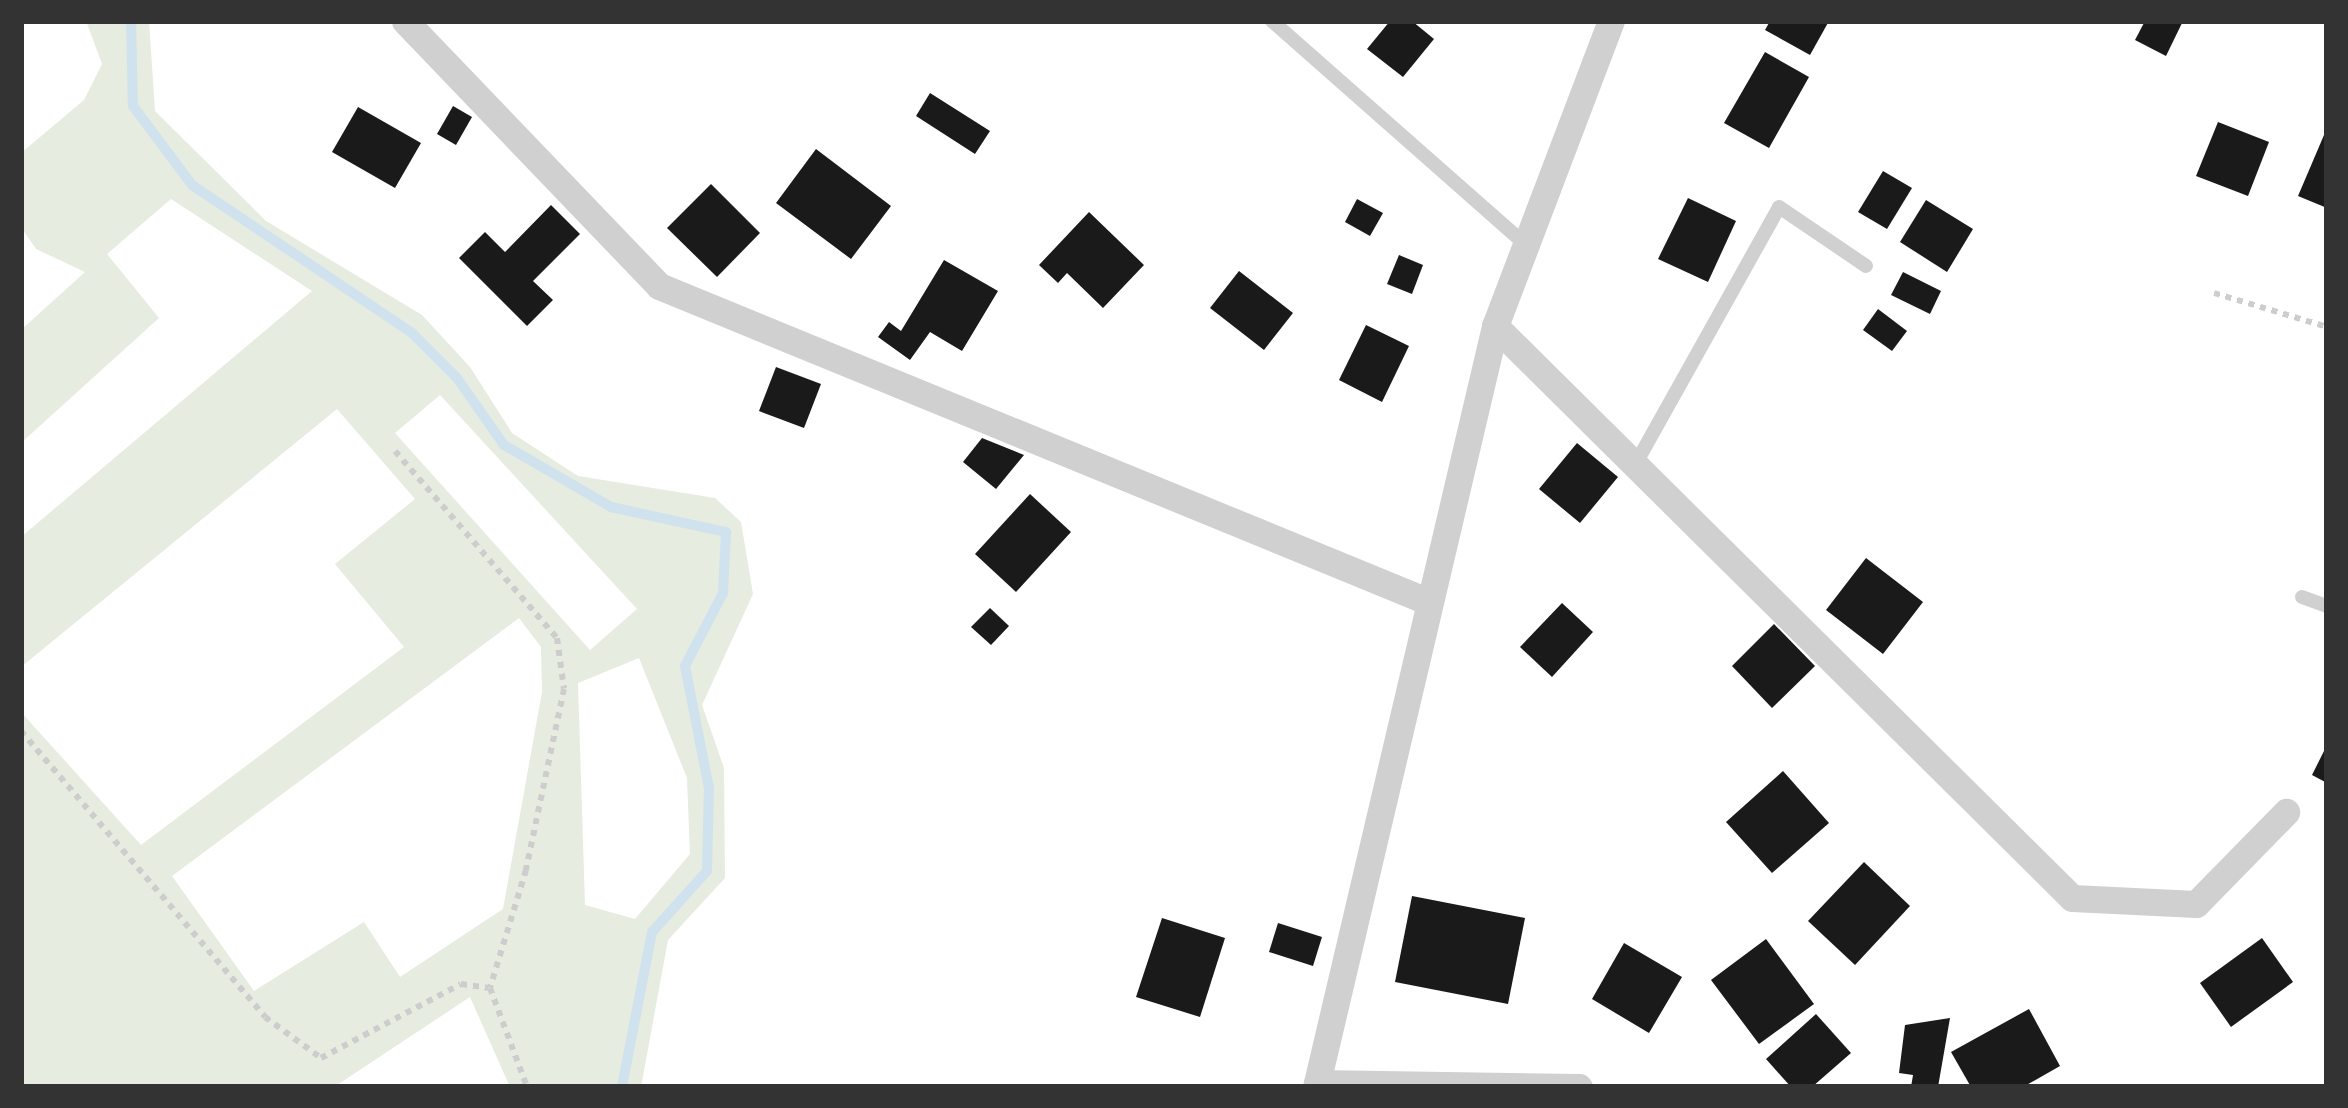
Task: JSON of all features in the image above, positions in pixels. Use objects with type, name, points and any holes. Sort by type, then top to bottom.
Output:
[{"type":"street","points":[[405,21],[659,286],[1426,601]]},
{"type":"street","points":[[1579,1087],[1316,1085],[1426,601],[1495,326],[1611,21]]},
{"type":"street","points":[[1495,326],[2072,898],[2197,904],[2285,812]]},
{"type":"lane","points":[[1271,21],[1524,242]]},
{"type":"lane","points":[[1635,465],[1779,207],[1866,266]]},
{"type":"lane","points":[[2302,597],[2327,606]]},
{"type":"path","points":[[2214,293],[2327,327]]},
{"type":"path","points":[[395,452],[556,638],[564,689],[526,870],[490,988],[494,1017],[527,1087]]},
{"type":"path","points":[[21,731],[265,1017],[321,1058],[461,984],[490,988]]},
{"type":"shaded area","points":[[86,21],[149,21],[155,111],[266,221],[422,315],[470,367],[512,433],[578,476],[715,498],[741,522],[753,594],[702,705],[724,768],[725,878],[668,940],[641,1087],[510,1087],[470,997],[334,1087],[21,1087],[21,712],[141,845],[404,647],[335,564],[415,499],[337,409],[21,667],[21,537],[312,291],[171,199],[107,254],[159,318],[21,443],[21,330],[85,272],[36,249],[21,227],[21,153],[84,100],[102,64]],"holes":[[[440,395],[637,609],[590,650],[395,433]],[[519,618],[541,647],[542,692],[503,909],[400,977],[364,922],[254,991],[172,876]],[[639,658],[687,778],[690,854],[635,919],[585,905],[578,683]]]},
{"type":"building","points":[[1390,21],[1412,21],[1434,39],[1403,77],[1367,49]]},
{"type":"building","points":[[1770,21],[1829,21],[1810,55],[1765,30]]},
{"type":"building","points":[[2145,21],[2183,21],[2166,56],[2135,40]]},
{"type":"building","points":[[1765,52],[1809,77],[1769,148],[1724,123]]},
{"type":"building","points":[[930,93],[990,131],[975,154],[916,116]]},
{"type":"building","points":[[453,106],[472,117],[456,145],[437,134]]},
{"type":"building","points":[[358,107],[421,143],[395,188],[332,152]]},
{"type":"building","points":[[2218,122],[2269,142],[2248,196],[2196,176]]},
{"type":"building","points":[[2327,128],[2327,208],[2298,196]]},
{"type":"building","points":[[816,149],[891,206],[851,259],[776,203]]},
{"type":"building","points":[[1883,171],[1912,188],[1887,229],[1858,212]]},
{"type":"building","points":[[711,184],[760,233],[717,277],[667,228]]},
{"type":"building","points":[[1688,198],[1736,221],[1708,282],[1658,259]]},
{"type":"building","points":[[1357,199],[1383,213],[1370,236],[1345,222]]},
{"type":"building","points":[[1926,200],[1973,229],[1947,272],[1900,242]]},
{"type":"building","points":[[551,205],[580,234],[533,281],[553,300],[527,326],[459,258],[485,232],[505,252]]},
{"type":"building","points":[[1089,212],[1144,265],[1103,308],[1067,273],[1058,283],[1039,265]]},
{"type":"building","points":[[1399,255],[1423,265],[1412,294],[1387,284]]},
{"type":"building","points":[[944,260],[998,291],[962,351],[930,332],[910,360],[878,337],[889,322],[901,331]]},
{"type":"building","points":[[1239,271],[1293,313],[1264,350],[1210,308]]},
{"type":"building","points":[[1903,272],[1941,291],[1930,314],[1891,295]]},
{"type":"building","points":[[1878,309],[1907,331],[1892,351],[1863,330]]},
{"type":"building","points":[[1366,325],[1409,346],[1382,402],[1339,380]]},
{"type":"building","points":[[776,367],[821,384],[804,428],[759,411]]},
{"type":"building","points":[[982,438],[1024,455],[996,489],[963,462]]},
{"type":"building","points":[[1577,443],[1618,477],[1580,523],[1539,489]]},
{"type":"building","points":[[1030,494],[1071,532],[1016,592],[975,554]]},
{"type":"building","points":[[1866,558],[1923,602],[1883,654],[1826,610]]},
{"type":"building","points":[[1562,603],[1593,632],[1552,677],[1520,647]]},
{"type":"building","points":[[990,608],[1009,626],[991,645],[971,627]]},
{"type":"building","points":[[1774,624],[1815,666],[1772,708],[1732,666]]},
{"type":"building","points":[[2327,745],[2327,783],[2312,775]]},
{"type":"building","points":[[1783,771],[1829,823],[1772,873],[1726,822]]},
{"type":"building","points":[[1864,862],[1910,906],[1855,965],[1808,921]]},
{"type":"building","points":[[1412,896],[1525,918],[1508,1004],[1395,982]]},
{"type":"building","points":[[1162,918],[1225,938],[1200,1017],[1136,997]]},
{"type":"building","points":[[1278,923],[1322,937],[1313,966],[1269,952]]},
{"type":"building","points":[[2262,938],[2293,982],[2231,1027],[2200,983]]},
{"type":"building","points":[[1766,939],[1814,1004],[1759,1044],[1711,980]]},
{"type":"building","points":[[1624,943],[1682,977],[1649,1033],[1592,999]]},
{"type":"building","points":[[2029,1009],[2060,1066],[2023,1087],[1971,1087],[1951,1052]]},
{"type":"building","points":[[1816,1014],[1851,1053],[1812,1087],[1791,1087],[1766,1059]]},
{"type":"building","points":[[1950,1018],[1938,1087],[1911,1087],[1913,1075],[1899,1073],[1905,1025]]},
{"type":"waterway","points":[[131,21],[133,106],[192,185],[412,333],[457,378],[504,445],[611,507],[726,532],[723,593],[685,666],[709,788],[707,871],[652,932],[622,1087]]}]
